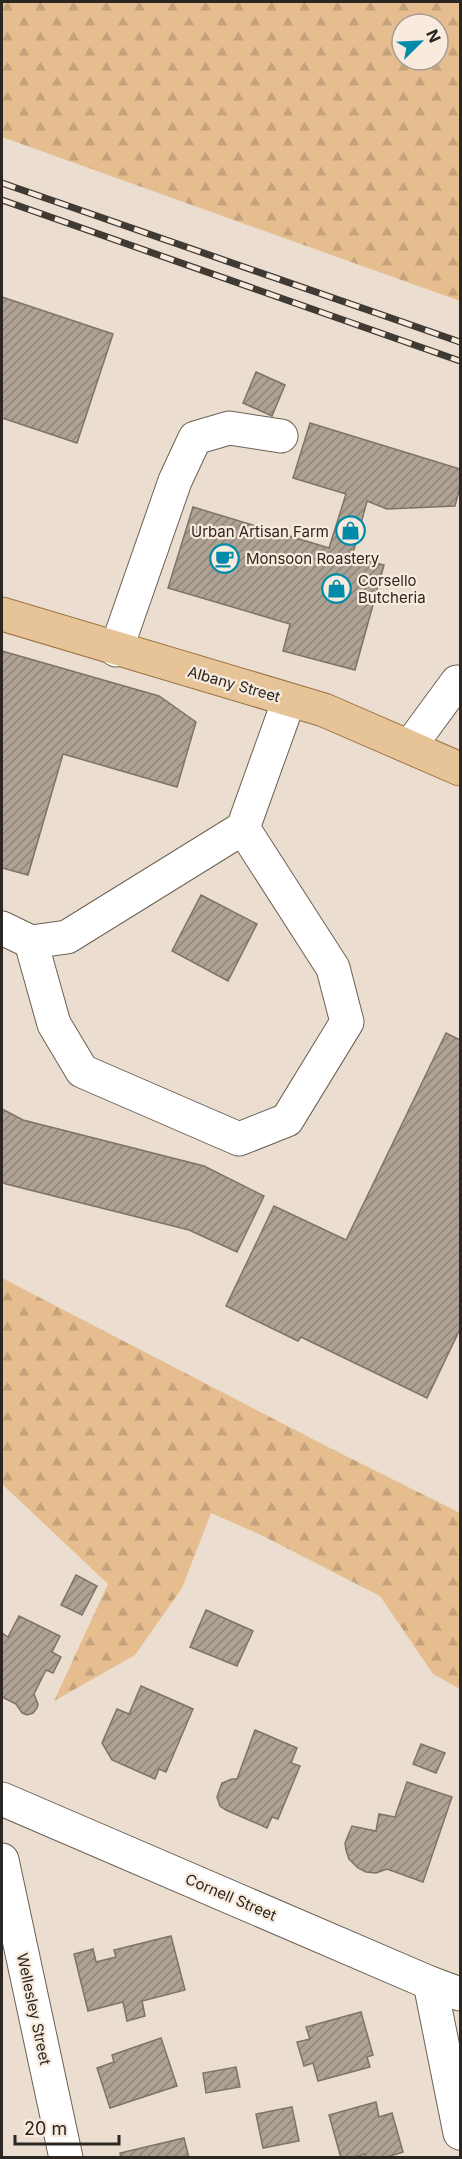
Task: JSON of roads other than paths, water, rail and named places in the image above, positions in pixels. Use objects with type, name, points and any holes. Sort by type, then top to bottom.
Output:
[{"type":"main road","name":"Albany Street","points":[[2,614],[116,650],[324,710],[460,768]]},
{"type":"street","points":[[116,650],[175,482],[195,438],[229,428],[281,436]]},
{"type":"street","points":[[410,746],[457,682],[460,682]]},
{"type":"street","points":[[2,928],[31,942],[67,937],[243,828],[289,700]]},
{"type":"street","points":[[31,942],[54,1024],[81,1071],[239,1139],[287,1120],[347,1022],[333,968],[243,828]]},
{"type":"street","name":"Cornell Street","points":[[2,1799],[446,1989]]},
{"type":"street","name":"Wellesley Street","points":[[2,1860],[66,2157]]},
{"type":"street","points":[[446,1989],[460,2133]]},
{"type":"railway","points":[[2,183],[460,342]]},
{"type":"railway","points":[[2,200],[460,361]]},
{"type":"place","name":"Urban Artisan Farm","points":[[350,531]]},
{"type":"place","name":"Monsoon Roastery","points":[[225,558]]},
{"type":"place","name":"Corsello Butcheria","points":[[337,589]]}]
